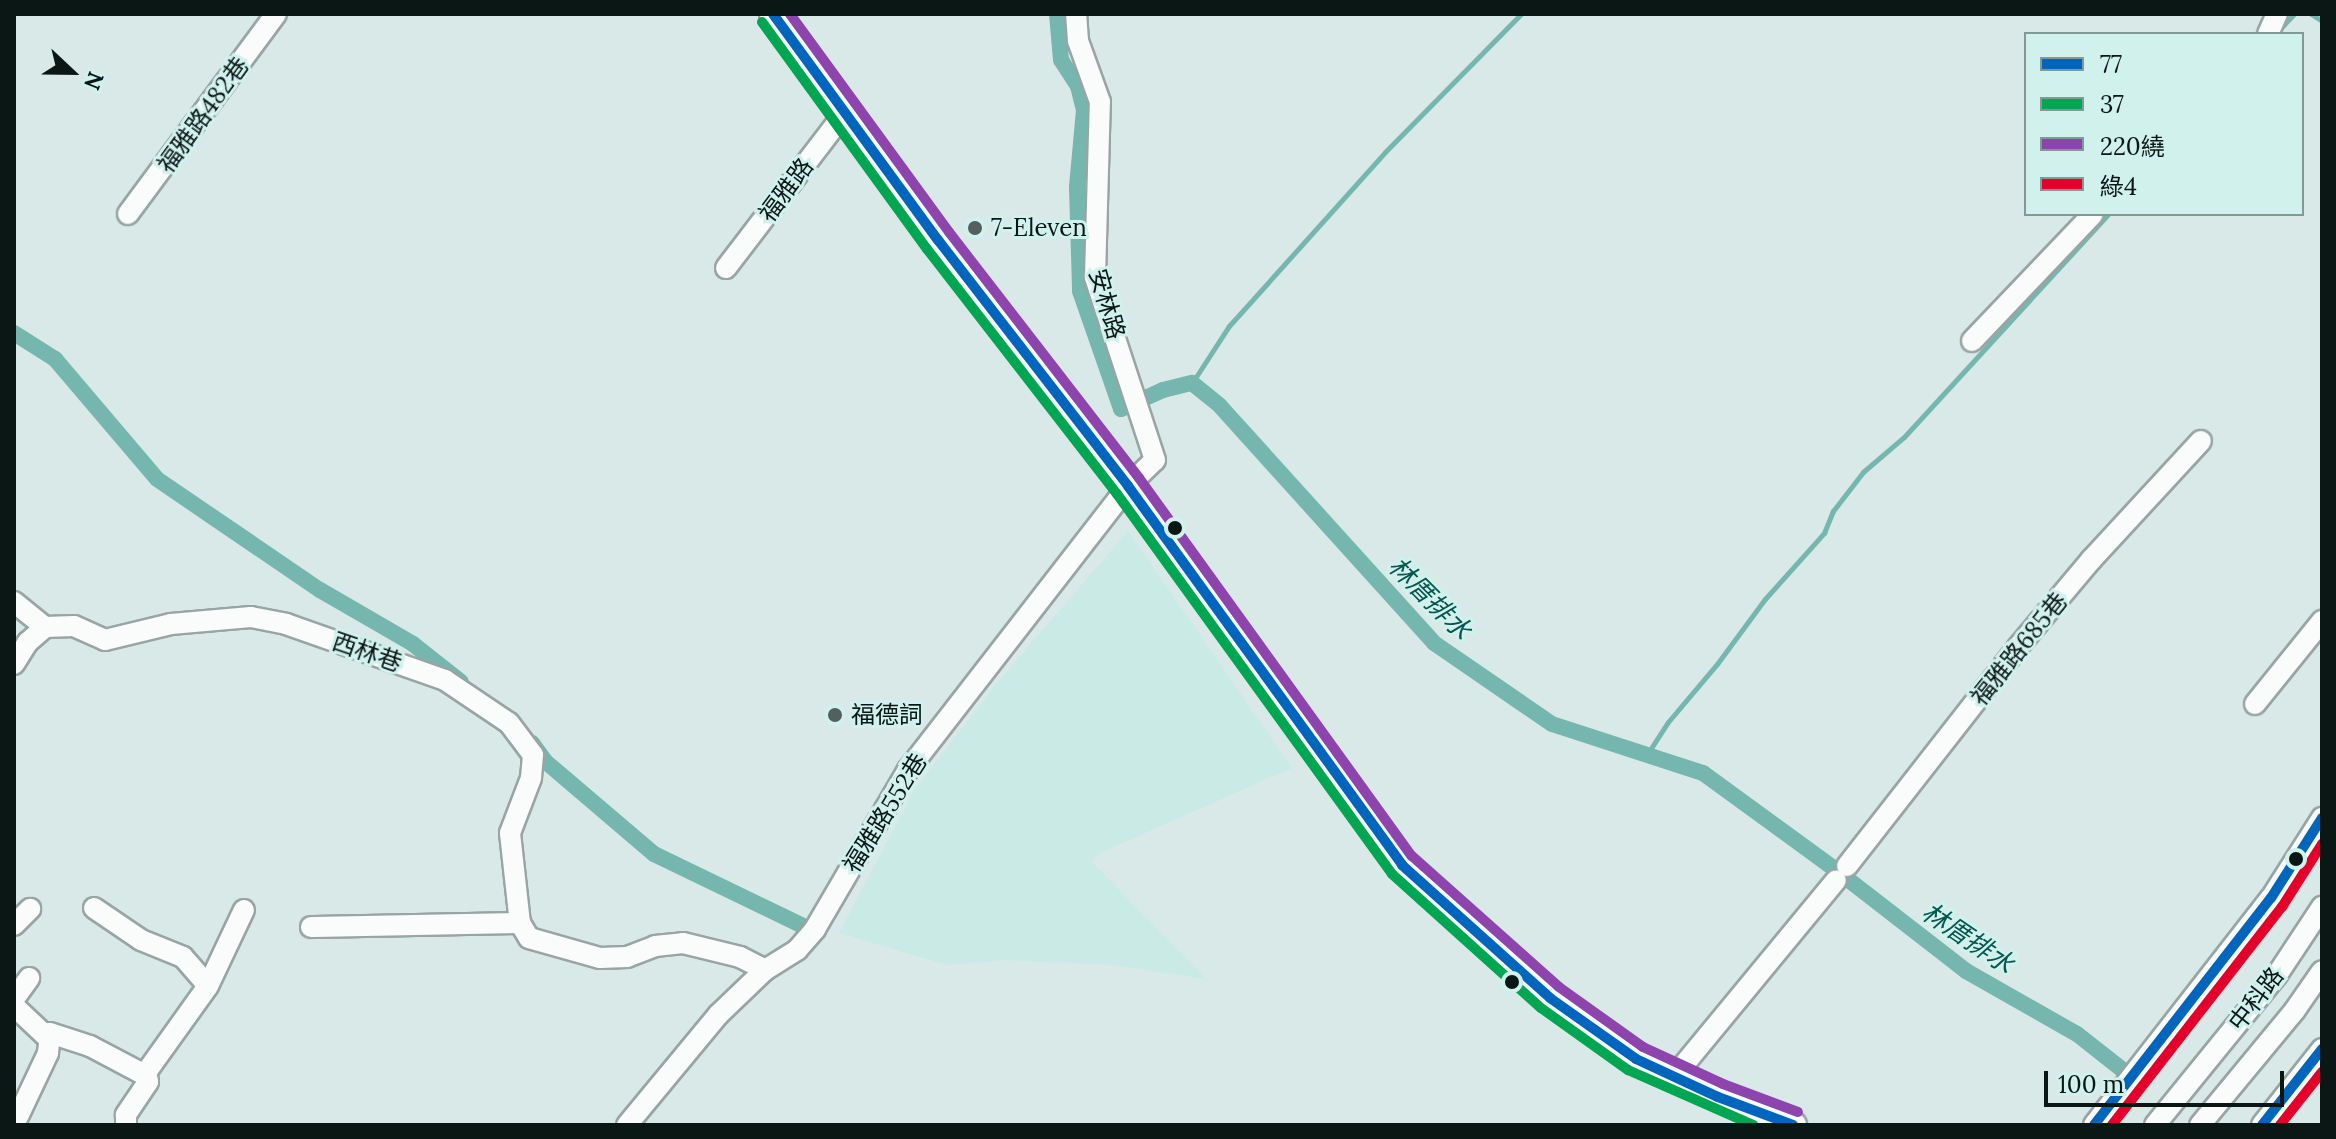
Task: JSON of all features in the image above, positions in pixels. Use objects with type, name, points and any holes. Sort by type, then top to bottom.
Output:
[{"type":"main road","points":[[773,14],[938,240],[1128,486],[1402,865],[1550,998],[1636,1059],[1673,1078],[1793,1125]]},
{"type":"street","name":"福雅路482巷","points":[[128,214],[276,14]]},
{"type":"street","name":"安林路","points":[[1076,14],[1078,41],[1100,102],[1095,277],[1155,455],[1155,460],[1128,486]]},
{"type":"street","name":"福雅路","points":[[726,268],[846,111]]},
{"type":"street","points":[[1972,341],[2091,216]]},
{"type":"street","name":"福雅路685巷","points":[[1673,1078],[1842,873],[2018,647],[2091,560],[2201,441]]},
{"type":"street","name":"福雅路552巷","points":[[627,1125],[718,1015],[765,970],[797,950],[815,929],[851,862],[908,770],[1128,486]]},
{"type":"street","points":[[14,602],[45,627],[28,642],[14,664]]},
{"type":"street","name":"西林巷","points":[[45,627],[74,626],[105,640],[171,624],[251,617],[286,624],[456,686],[509,723],[533,755],[531,778],[510,833],[520,923]]},
{"type":"street","points":[[2255,704],[2322,621]]},
{"type":"street","name":"中科路","points":[[2094,1125],[2271,898],[2322,818]]},
{"type":"street","name":"中科路","points":[[2155,1125],[2277,975],[2322,907]]},
{"type":"street","points":[[94,908],[141,940],[183,957],[208,986]]},
{"type":"street","points":[[14,925],[30,909]]},
{"type":"street","points":[[145,1074],[208,986],[244,910]]},
{"type":"street","points":[[311,927],[520,923],[529,938],[547,940],[587,957],[627,957],[655,946],[683,943],[740,957],[765,970]]},
{"type":"street","name":"中科路","points":[[2200,1125],[2295,1010],[2322,971]]},
{"type":"street","points":[[14,999],[29,978]]},
{"type":"street","points":[[14,1006],[48,1038]]},
{"type":"street","points":[[14,1125],[48,1053],[50,1033],[90,1046],[145,1074],[148,1082],[126,1115],[126,1125]]},
{"type":"street","points":[[2262,1125],[2322,1049]]},
{"type":"shaded area","points":[[1128,531],[1292,768],[1100,853],[1092,862],[1206,979],[1114,965],[1003,960],[947,965],[839,933],[915,789],[997,683]]},
{"type":"waterway","name":"林厝排水","points":[[1057,14],[1061,60],[1078,86],[1084,110],[1077,187],[1080,291],[1121,409],[1163,390],[1192,383],[1220,406],[1434,643],[1552,724],[1703,773],[1832,867],[1966,971],[2077,1034],[2124,1071]]},
{"type":"waterway","points":[[1192,383],[1229,326],[1385,152],[1521,14]]},
{"type":"waterway","points":[[2278,31],[2294,14]]},
{"type":"waterway","points":[[2311,14],[2322,21]]},
{"type":"waterway","points":[[1646,756],[1668,722],[1717,664],[1765,599],[1824,533],[1833,511],[1863,472],[1904,437],[2106,216]]},
{"type":"waterway","points":[[14,333],[55,359],[157,479],[320,590],[413,644],[461,682]]},
{"type":"waterway","points":[[532,743],[546,762],[654,854],[803,926]]},
{"type":"transit line","name":"77","points":[[773,14],[938,240],[1128,486],[1402,865],[1550,998],[1636,1059],[1718,1097],[1793,1125]]},
{"type":"transit line","name":"220繞","points":[[790,14],[949,232],[1139,478],[1412,856],[1559,987],[1643,1047],[1723,1084],[1798,1112]]},
{"type":"transit line","name":"37","points":[[762,22],[927,249],[1117,494],[1392,874],[1541,1008],[1628,1070],[1753,1125]]},
{"type":"transit line","name":"77","points":[[2094,1125],[2271,898],[2322,818]]},
{"type":"transit line","name":"綠4","points":[[2112,1125],[2282,907],[2322,844]]},
{"type":"transit line","name":"77","points":[[2262,1125],[2322,1049]]},
{"type":"transit line","name":"綠4","points":[[2280,1125],[2322,1072]]},
{"type":"place","name":"7-Eleven","points":[[975,228]]},
{"type":"place","name":"福德詞","points":[[835,715]]}]
